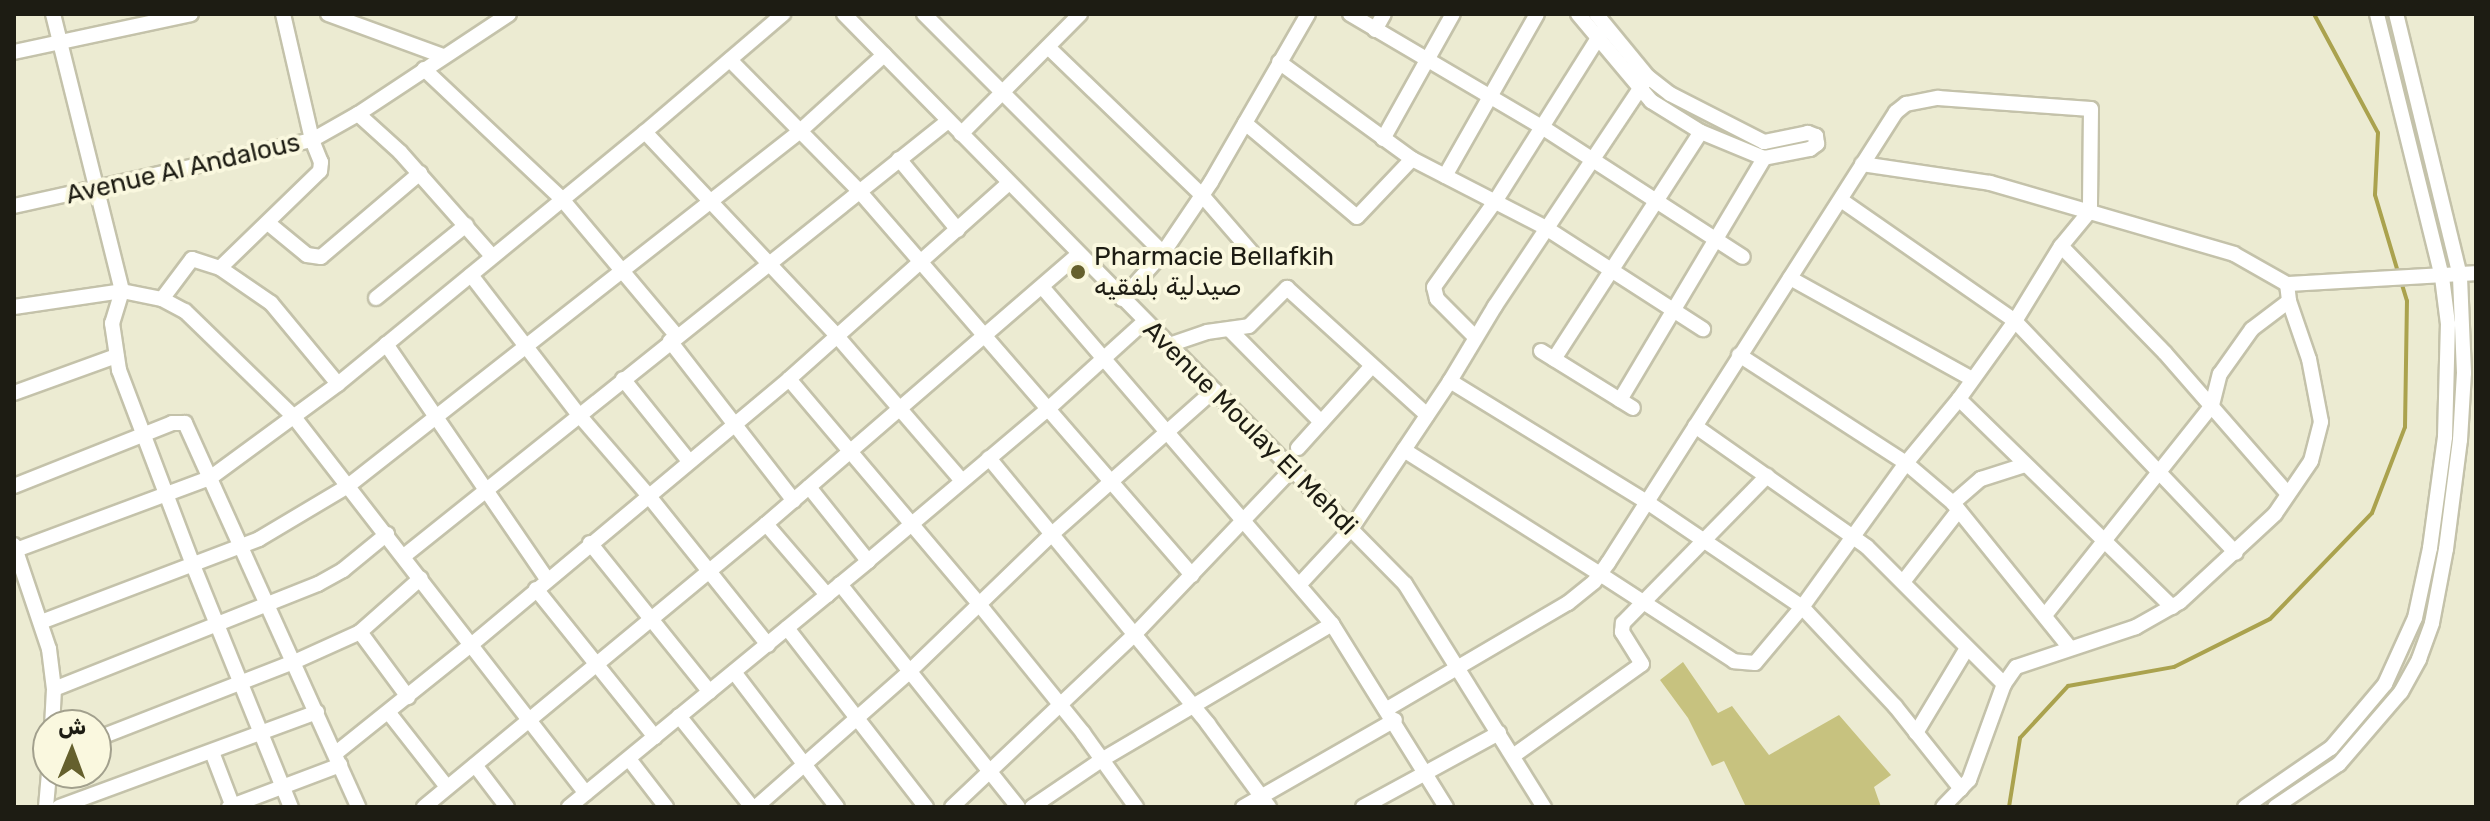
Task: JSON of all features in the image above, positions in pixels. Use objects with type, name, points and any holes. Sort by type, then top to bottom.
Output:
[{"type":"street","points":[[53,14],[122,291],[112,323],[116,356],[193,565],[291,807]]},
{"type":"street","points":[[14,52],[191,14]]},
{"type":"street","points":[[220,268],[318,174],[321,162],[312,140],[283,14]]},
{"type":"street","points":[[328,14],[443,56]]},
{"type":"street","name":"Avenue Al Andalous","points":[[14,206],[312,140],[358,114],[509,14]]},
{"type":"street","points":[[53,709],[54,689],[49,649],[15,547],[167,496],[210,478],[338,384],[645,132],[783,14]]},
{"type":"street","name":"Avenue Moulay El Mehdi","points":[[844,14],[1405,584],[1544,807]]},
{"type":"street","points":[[924,14],[1163,253]]},
{"type":"street","points":[[961,134],[1080,14]]},
{"type":"street","points":[[1122,299],[1163,253],[1245,123],[1308,14]]},
{"type":"street","points":[[1350,14],[1542,127],[1743,257]]},
{"type":"street","points":[[1375,30],[1384,14]]},
{"type":"street","points":[[1383,139],[1453,14]]},
{"type":"street","points":[[1445,176],[1537,14]]},
{"type":"street","points":[[1578,14],[1599,27],[1644,84],[1701,132],[1764,158],[1810,149],[1817,140],[1808,133],[1774,141],[1758,139],[1644,84]]},
{"type":"street","points":[[2245,807],[2331,748],[2362,714],[2397,663],[2415,618],[2430,548],[2445,437],[2448,324],[2442,277],[2377,14]]},
{"type":"street","points":[[2275,807],[2339,764],[2379,723],[2401,692],[2419,659],[2432,623],[2446,549],[2460,440],[2464,373],[2460,276],[2396,14]]},
{"type":"street","points":[[1475,337],[1437,299],[1434,287],[1496,200],[1599,27]]},
{"type":"street","points":[[1048,47],[1201,194],[1253,254]]},
{"type":"street","points":[[41,622],[284,527],[348,486],[799,132],[884,55]]},
{"type":"street","points":[[730,60],[860,192],[1192,575]]},
{"type":"street","points":[[1279,62],[1412,159],[1546,228],[1703,329]]},
{"type":"street","points":[[424,69],[561,198],[623,272],[794,501]]},
{"type":"street","points":[[1299,585],[1351,529],[1450,381],[1546,228],[1644,84]]},
{"type":"street","points":[[1243,807],[1265,802],[1391,714],[1568,603],[1600,574],[1896,112],[1923,99],[2091,109],[2090,211],[2061,246],[2015,321],[1959,399],[1906,463],[1802,607],[1759,660],[1745,665],[1646,604],[1600,574],[1404,450]]},
{"type":"street","points":[[358,114],[420,173],[492,256]]},
{"type":"street","points":[[404,556],[948,121]]},
{"type":"street","points":[[1245,123],[1357,217],[1412,159]]},
{"type":"street","points":[[645,132],[837,336],[962,481]]},
{"type":"street","points":[[1633,408],[1548,355],[1613,270],[1701,132]]},
{"type":"street","points":[[1620,400],[1764,158]]},
{"type":"street","points":[[899,159],[958,230]]},
{"type":"street","points":[[1862,164],[1990,183],[2090,211],[2234,254],[2287,284],[2476,273]]},
{"type":"street","points":[[268,223],[307,255],[321,257],[420,173]]},
{"type":"street","points":[[212,752],[231,807],[283,787],[338,759],[590,543],[789,379],[923,263],[1008,184]]},
{"type":"street","points":[[1841,200],[2015,321],[2073,378],[2158,473],[2236,553]]},
{"type":"street","points":[[376,298],[466,225]]},
{"type":"street","points":[[2061,246],[2212,405],[2288,494]]},
{"type":"street","points":[[424,807],[794,501],[1079,254]]},
{"type":"street","points":[[162,299],[192,259],[220,268],[271,303],[338,384]]},
{"type":"street","points":[[471,275],[579,415],[648,495],[768,645]]},
{"type":"street","points":[[1790,278],[1972,379]]},
{"type":"street","points":[[1943,807],[1969,780],[1985,745],[2004,684],[2024,662],[2136,627],[2172,607],[2236,553],[2275,514],[2311,461],[2321,422],[2309,359],[2289,301],[2287,284]]},
{"type":"street","points":[[1043,288],[1332,624],[1391,714],[1446,807]]},
{"type":"street","points":[[1169,345],[1207,332],[1231,331],[1249,326],[1287,288],[1427,415]]},
{"type":"street","points":[[14,307],[122,291],[162,299],[185,311],[294,417],[528,718],[578,802],[1049,408],[1144,322]]},
{"type":"street","points":[[2046,614],[2212,405],[2220,374],[2252,329],[2289,301]]},
{"type":"street","points":[[1231,331],[1321,422]]},
{"type":"street","points":[[386,344],[596,665],[655,737]]},
{"type":"street","points":[[1739,355],[1906,463],[1956,507],[2046,614],[2070,648]]},
{"type":"street","points":[[14,393],[116,356]]},
{"type":"street","points":[[1298,448],[1371,367]]},
{"type":"street","points":[[623,379],[689,461]]},
{"type":"street","points":[[789,379],[979,604],[1103,759],[1136,807]]},
{"type":"street","points":[[1450,381],[1647,502],[1802,607],[1916,733],[1961,789]]},
{"type":"street","points":[[679,716],[754,807],[910,671],[1052,534],[1214,390]]},
{"type":"street","points":[[1959,399],[2172,607]]},
{"type":"street","points":[[14,486],[176,421],[185,423],[358,807]]},
{"type":"street","points":[[1695,426],[1854,536],[2004,684]]},
{"type":"street","points":[[989,458],[1195,707],[1265,802]]},
{"type":"street","points":[[1903,582],[1956,507],[1981,479],[2025,465]]},
{"type":"street","points":[[952,807],[1134,635],[1291,470]]},
{"type":"street","points":[[1513,756],[1642,664],[1621,627],[1627,617],[1646,604],[1767,476]]},
{"type":"street","points":[[809,487],[868,561]]},
{"type":"street","points":[[766,524],[827,595]]},
{"type":"street","points":[[54,689],[268,606],[343,570],[387,534]]},
{"type":"street","points":[[590,543],[710,692]]},
{"type":"street","points":[[112,733],[294,662],[360,632],[421,578]]},
{"type":"street","points":[[840,584],[1018,807]]},
{"type":"street","points":[[1032,807],[1103,759],[1332,624]]},
{"type":"street","points":[[787,628],[926,807]]},
{"type":"street","points":[[360,632],[408,697]]},
{"type":"street","points":[[1916,733],[1967,648]]},
{"type":"street","points":[[734,672],[837,807]]},
{"type":"street","points":[[59,807],[317,712]]},
{"type":"street","points":[[389,713],[447,787]]},
{"type":"street","points":[[1363,807],[1499,733]]},
{"type":"street","points":[[629,759],[666,807]]},
{"type":"street","points":[[475,765],[507,807]]},
{"type":"shaded area","points":[[1683,662],[1718,713],[1732,706],[1769,755],[1839,715],[1891,775],[1874,787],[1881,807],[1746,807],[1724,761],[1712,766],[1688,718],[1660,680]]},
{"type":"waterway","points":[[2314,14],[2378,133],[2375,195],[2398,272]]},
{"type":"waterway","points":[[2009,807],[2020,738],[2068,686],[2174,667],[2270,619],[2372,513],[2405,427],[2407,301],[2401,281]]},
{"type":"place","name":"Pharmacie Bellafkih صيدلية بلفقيه","points":[[1078,272]]}]
